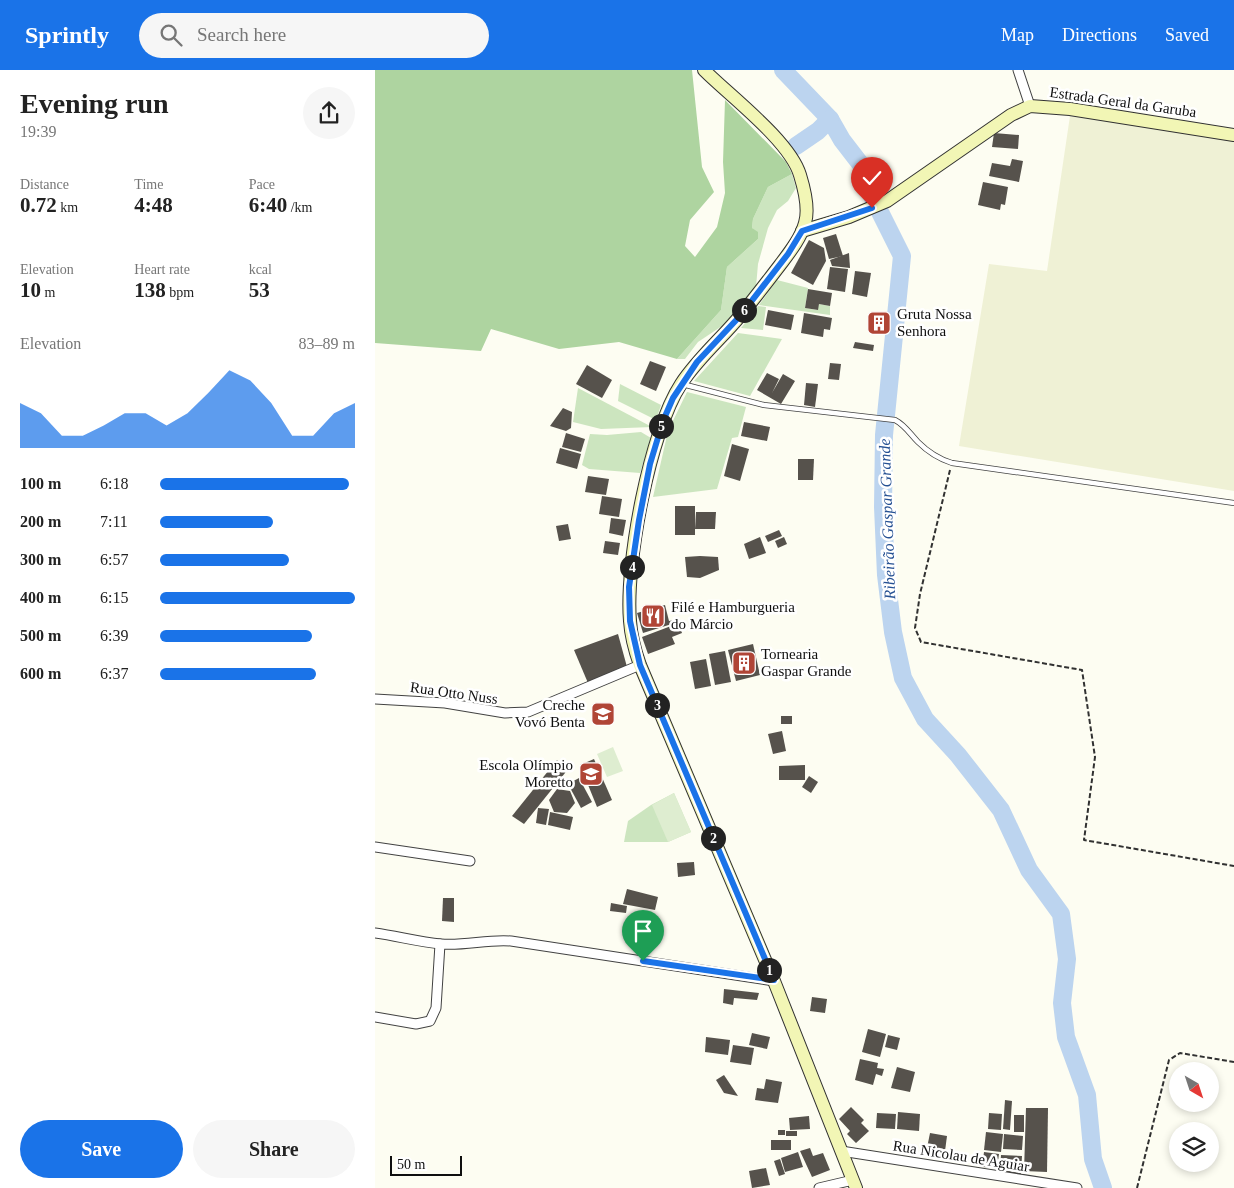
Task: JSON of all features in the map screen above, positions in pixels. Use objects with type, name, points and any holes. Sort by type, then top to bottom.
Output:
[{"type":"street","points":[[704,70],[772,134],[797,167],[806,216],[802,231],[788,254],[740,316],[697,362],[681,384],[663,421],[650,464],[639,520],[629,587],[630,621],[640,665],[774,980],[855,1184],[819,1188]]},
{"type":"street","points":[[1018,70],[1030,106]]},
{"type":"street","name":"Estrada Geral da Garuba","points":[[802,231],[877,205],[1011,115],[1030,106],[1070,109],[1234,135]]},
{"type":"street","name":"Rua Otto Nuss","points":[[375,699],[445,703],[505,713],[528,712],[640,665]]},
{"type":"street","points":[[375,847],[470,861]]},
{"type":"street","points":[[375,933],[440,944],[466,944],[493,940],[511,941],[774,980]]},
{"type":"street","points":[[375,1017],[417,1024],[430,1021],[436,1008],[440,944]]},
{"type":"street","name":"Rua Nicolau de Aguiar","points":[[841,1151],[1077,1188]]},
{"type":"lane","points":[[681,384],[764,405],[895,420],[902,423],[917,441],[931,452],[952,463],[1234,504]]},
{"type":"path","points":[[952,463],[920,594],[915,628],[921,642],[1082,670],[1095,757],[1084,840],[1234,866]]},
{"type":"path","points":[[1137,1188],[1169,1060],[1180,1053],[1234,1062]]},
{"type":"green space","points":[[375,70],[692,70],[702,167],[714,192],[690,220],[685,246],[695,257],[717,227],[725,193],[723,162],[725,100],[786,162],[792,174],[768,187],[753,219],[752,228],[758,232],[758,239],[727,267],[721,310],[677,359],[619,342],[559,349],[491,329],[481,351],[375,343]]},
{"type":"green space","points":[[1070,116],[1234,138],[1234,491],[959,446],[989,264],[1047,271]]},
{"type":"green space","points":[[792,174],[796,188],[788,201],[777,210],[768,228],[758,264],[756,287],[725,324],[698,342],[685,359],[677,359],[721,310],[727,267],[758,239],[752,228],[753,219],[768,187]]},
{"type":"green space","points":[[777,280],[808,288],[805,308],[817,310],[819,304],[830,306],[830,315],[759,305]]},
{"type":"green space","points":[[758,306],[766,307],[763,330],[741,328]]},
{"type":"green space","points":[[738,333],[782,339],[750,396],[694,381]]},
{"type":"green space","points":[[620,384],[661,405],[656,420],[618,401]]},
{"type":"green space","points":[[578,388],[652,427],[601,429],[573,422]]},
{"type":"green space","points":[[687,392],[746,407],[738,437],[732,438],[717,489],[653,497],[668,431]]},
{"type":"green space","points":[[641,432],[651,438],[640,473],[589,469],[582,465],[590,434],[607,435]]},
{"type":"green space","points":[[613,747],[623,771],[607,777],[597,754]]},
{"type":"green space","points":[[674,793],[691,832],[668,842],[624,842],[628,821],[651,805]]},
{"type":"green space","points":[[674,793],[691,832],[668,842],[652,805]]},
{"type":"building","points":[[994,133],[1019,135],[1018,149],[992,147]]},
{"type":"building","points":[[1012,159],[1023,161],[1019,182],[989,176],[992,163],[1010,166]]},
{"type":"building","points":[[983,182],[1008,187],[1005,205],[1001,204],[1000,210],[978,205]]},
{"type":"building","points":[[836,234],[843,256],[829,259],[823,238]]},
{"type":"building","points":[[809,240],[824,248],[826,261],[813,285],[791,273]]},
{"type":"building","points":[[849,253],[850,268],[832,266],[830,260]]},
{"type":"building","points":[[830,267],[848,269],[845,292],[827,289]]},
{"type":"building","points":[[855,271],[871,273],[867,297],[852,294]]},
{"type":"building","points":[[808,289],[832,293],[830,306],[819,304],[818,310],[805,308]]},
{"type":"building","points":[[768,310],[794,315],[791,330],[765,325]]},
{"type":"building","points":[[804,313],[832,318],[830,330],[824,329],[823,337],[801,333]]},
{"type":"building","name":"Gruta Nossa Senhora","points":[[879,320],[882,323],[879,326],[876,323]]},
{"type":"building","points":[[855,342],[874,345],[873,351],[853,348]]},
{"type":"building","points":[[650,361],[666,367],[656,391],[640,384]]},
{"type":"building","points":[[830,363],[841,364],[839,380],[828,379]]},
{"type":"building","points":[[587,365],[612,380],[602,398],[576,384]]},
{"type":"building","points":[[767,373],[779,379],[772,393],[783,374],[795,381],[781,404],[757,390]]},
{"type":"building","points":[[806,383],[818,384],[815,407],[804,405]]},
{"type":"building","points":[[563,408],[572,412],[571,428],[566,431],[550,426]]},
{"type":"building","points":[[744,422],[770,427],[767,441],[741,436]]},
{"type":"building","points":[[566,433],[585,439],[581,452],[562,447]]},
{"type":"building","points":[[732,444],[749,449],[740,481],[724,476]]},
{"type":"building","points":[[560,448],[581,454],[577,469],[556,463]]},
{"type":"building","points":[[798,459],[814,459],[813,480],[798,480]]},
{"type":"building","points":[[588,476],[609,479],[606,495],[585,492]]},
{"type":"building","points":[[602,496],[622,499],[619,517],[599,514]]},
{"type":"building","points":[[675,506],[695,506],[695,535],[675,535]]},
{"type":"building","points":[[696,512],[716,512],[715,529],[695,529]]},
{"type":"building","points":[[611,518],[626,520],[623,536],[609,533]]},
{"type":"building","points":[[568,524],[571,539],[559,541],[556,526]]},
{"type":"building","points":[[779,530],[782,536],[768,542],[765,536]]},
{"type":"building","points":[[760,537],[766,553],[749,559],[744,544]]},
{"type":"building","points":[[784,537],[787,544],[778,548],[775,541]]},
{"type":"building","points":[[605,541],[620,543],[618,555],[603,553]]},
{"type":"building","points":[[685,557],[718,557],[719,570],[700,578],[687,577]]},
{"type":"building","name":"Filé e Hamburgueria do Márcio","points":[[665,605],[669,621],[675,620],[675,623],[643,633],[637,613]]},
{"type":"building","points":[[679,623],[682,633],[672,637],[675,644],[648,654],[642,637]]},
{"type":"building","points":[[618,634],[627,667],[588,683],[574,650]]},
{"type":"building","name":"Tornearia Gaspar Grande","points":[[753,644],[760,675],[736,681],[728,650]]},
{"type":"building","points":[[725,651],[731,682],[715,685],[709,654]]},
{"type":"building","points":[[706,659],[711,686],[695,689],[690,662]]},
{"type":"building","points":[[781,716],[792,716],[792,724],[781,724]]},
{"type":"building","points":[[782,731],[786,751],[773,754],[768,734]]},
{"type":"building","points":[[594,759],[612,800],[597,807],[580,765]]},
{"type":"building","points":[[557,760],[567,768],[565,773],[524,824],[512,816]]},
{"type":"building","points":[[805,765],[805,780],[779,780],[779,766]]},
{"type":"building","points":[[809,776],[818,782],[811,793],[802,787]]},
{"type":"building","points":[[579,778],[592,802],[581,808],[568,784]]},
{"type":"building","points":[[557,789],[570,791],[575,803],[567,813],[554,812],[549,800]]},
{"type":"building","points":[[538,808],[549,809],[546,825],[536,823]]},
{"type":"building","points":[[550,812],[573,817],[570,830],[548,825]]},
{"type":"building","points":[[694,862],[695,875],[678,877],[677,863]]},
{"type":"building","points":[[627,889],[658,897],[655,910],[623,904]]},
{"type":"building","points":[[443,898],[454,898],[454,922],[442,921]]},
{"type":"building","points":[[611,903],[627,906],[626,913],[610,911]]},
{"type":"building","points":[[724,989],[759,993],[757,1000],[734,998],[733,1005],[723,1003]]},
{"type":"building","points":[[812,997],[827,999],[825,1013],[810,1011]]},
{"type":"building","points":[[868,1029],[886,1034],[880,1057],[862,1052]]},
{"type":"building","points":[[752,1033],[770,1037],[767,1049],[749,1045]]},
{"type":"building","points":[[888,1035],[900,1038],[897,1050],[885,1047]]},
{"type":"building","points":[[706,1037],[730,1040],[728,1055],[705,1052]]},
{"type":"building","points":[[733,1045],[754,1048],[751,1065],[730,1062]]},
{"type":"building","points":[[860,1059],[878,1063],[877,1068],[884,1069],[882,1076],[876,1074],[873,1085],[855,1080]]},
{"type":"building","points":[[897,1067],[915,1072],[910,1092],[891,1088]]},
{"type":"building","points":[[724,1075],[738,1096],[724,1093],[716,1080]]},
{"type":"building","points":[[766,1079],[782,1082],[778,1103],[755,1100],[757,1088],[764,1089]]},
{"type":"building","points":[[1005,1100],[1012,1101],[1010,1130],[1003,1129]]},
{"type":"building","points":[[851,1107],[864,1120],[861,1123],[869,1131],[856,1143],[847,1134],[850,1131],[839,1119]]},
{"type":"building","points":[[1026,1108],[1048,1108],[1047,1172],[1024,1171]]},
{"type":"building","points":[[898,1112],[920,1114],[919,1131],[897,1129]]},
{"type":"building","points":[[877,1113],[896,1114],[895,1129],[876,1128]]},
{"type":"building","points":[[989,1113],[1002,1114],[1001,1130],[988,1129]]},
{"type":"building","points":[[1014,1115],[1024,1115],[1024,1132],[1014,1132]]},
{"type":"building","points":[[809,1116],[810,1129],[790,1130],[789,1118]]},
{"type":"building","points":[[778,1130],[785,1130],[785,1135],[778,1135]]},
{"type":"building","points":[[786,1131],[797,1131],[797,1136],[786,1136]]},
{"type":"building","points":[[986,1132],[1003,1134],[1001,1152],[984,1150]]},
{"type":"building","points":[[930,1133],[947,1136],[945,1151],[927,1148]]},
{"type":"building","points":[[1004,1134],[1023,1136],[1022,1150],[1003,1149]]},
{"type":"building","points":[[771,1140],[791,1140],[791,1150],[771,1150]]},
{"type":"building","points":[[810,1148],[813,1156],[823,1153],[830,1170],[812,1177],[800,1151]]},
{"type":"building","points":[[798,1152],[803,1167],[785,1172],[781,1158]]},
{"type":"building","points":[[984,1152],[999,1154],[997,1168],[982,1167]]},
{"type":"building","points":[[1001,1155],[1022,1156],[1021,1174],[1000,1173]]},
{"type":"building","points":[[780,1159],[785,1174],[779,1176],[774,1161]]},
{"type":"building","points":[[766,1168],[770,1185],[752,1188],[749,1171]]},
{"type":"waterway","name":"Ribeirão Gaspar Grande","points":[[783,70],[830,119],[842,140],[862,166],[870,192],[902,256],[884,435],[883,507],[886,575],[893,632],[903,678],[925,719],[958,755],[1001,810],[1029,870],[1061,914],[1067,959],[1062,1003],[1066,1037],[1087,1095],[1093,1159],[1103,1188]]},
{"type":"waterway","points":[[796,146],[818,131],[830,119]]},
{"type":"place","name":"Gruta Nossa Senhora","points":[[879,323]]},
{"type":"place","name":"Filé e Hamburgueria do Márcio","points":[[653,616]]},
{"type":"place","name":"Tornearia Gaspar Grande","points":[[744,663]]},
{"type":"place","name":"Creche Vovó Benta","points":[[603,714]]},
{"type":"place","name":"Escola Olímpio Moretto","points":[[591,774]]},
{"type":"route","points":[[643,961],[774,980],[640,665],[633,642],[629,587],[650,464],[663,421],[681,384],[697,362],[740,316],[788,254],[802,231],[817,228],[872,208]]}]
